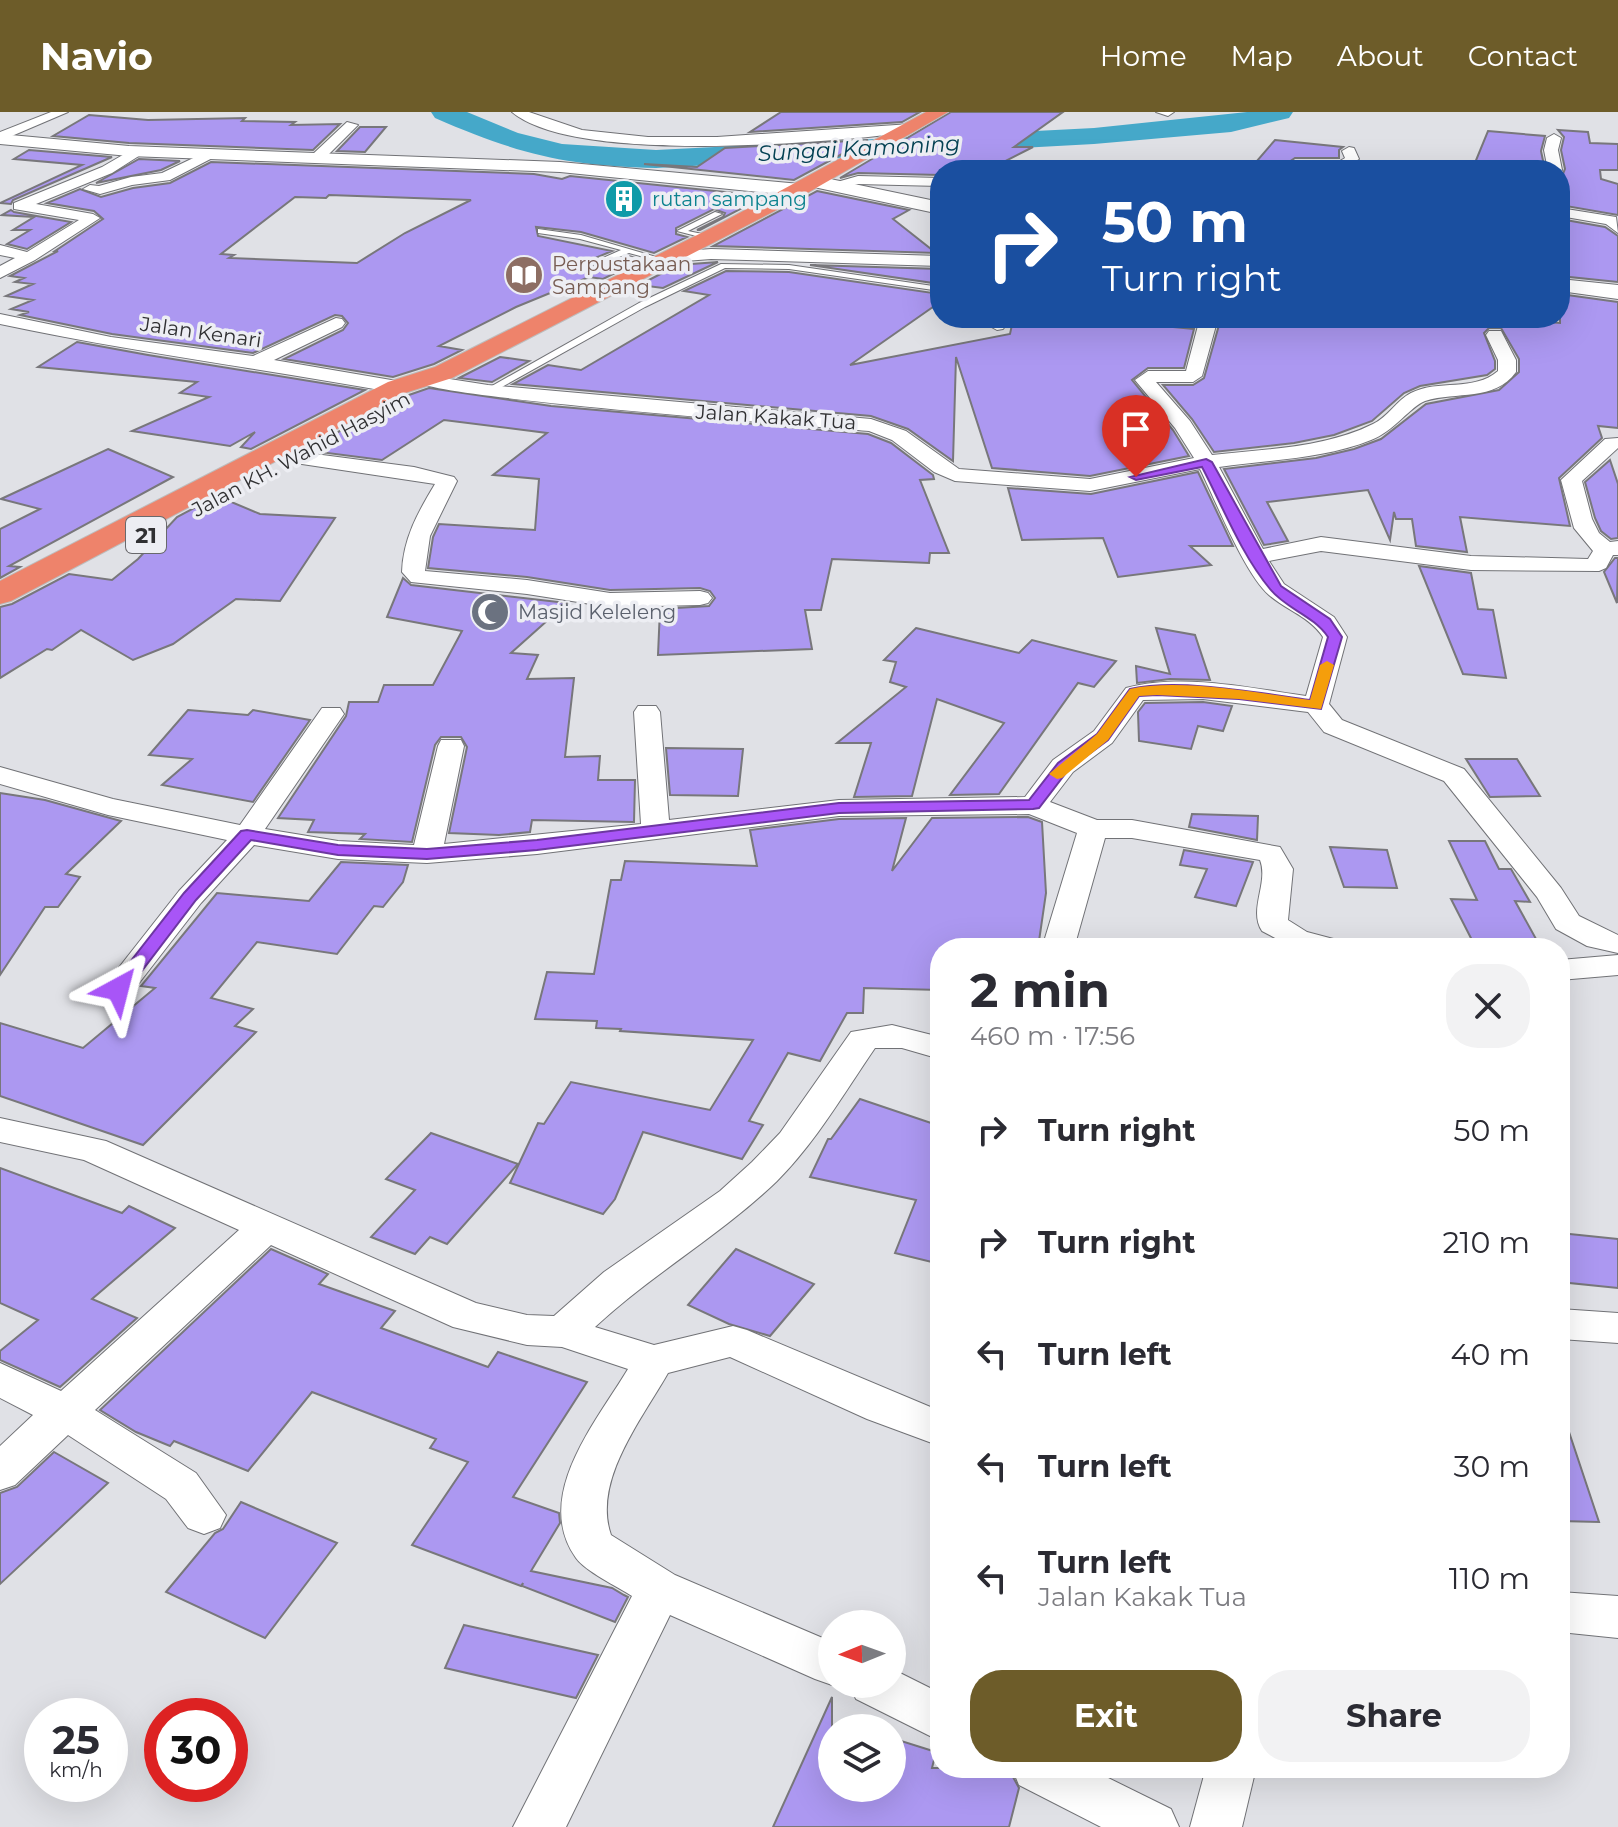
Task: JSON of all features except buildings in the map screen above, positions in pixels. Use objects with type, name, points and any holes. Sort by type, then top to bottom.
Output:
[{"type":"highway","name":"21","points":[[910,129],[939,112]]},
{"type":"highway","name":"Jalan KH. Wahid Hasyim","points":[[413,384],[687,246],[817,186],[861,156],[910,129]]},
{"type":"highway","name":"Jalan KH. Wahid Hasyim","points":[[0,594],[424,389],[413,384]]},
{"type":"highway","name":"Jalan KH. Wahid Hasyim","points":[[0,612],[280,456]]},
{"type":"street","points":[[0,138],[54,118],[62,112]]},
{"type":"street","points":[[518,112],[568,130],[607,138],[642,140],[739,140],[910,129]]},
{"type":"street","points":[[319,166],[352,125]]},
{"type":"street","points":[[0,138],[138,152],[215,153],[319,166],[338,158],[560,167],[817,186],[930,206]]},
{"type":"street","points":[[1553,160],[1551,150],[1554,138]]},
{"type":"street","points":[[1299,160],[1309,147]]},
{"type":"street","points":[[1349,151],[1350,160]]},
{"type":"street","points":[[0,273],[93,218],[19,208],[138,152]]},
{"type":"street","points":[[69,186],[100,190],[131,181],[165,177],[215,153]]},
{"type":"street","points":[[817,186],[858,180],[930,182]]},
{"type":"street","points":[[1570,214],[1611,220],[1618,228]]},
{"type":"street","points":[[687,246],[930,260]]},
{"type":"street","points":[[0,250],[29,257]]},
{"type":"street","points":[[1570,286],[1618,292]]},
{"type":"street","name":"Jalan Kenari","points":[[0,319],[111,342],[413,384]]},
{"type":"street","points":[[257,361],[336,323]]},
{"type":"street","points":[[1207,328],[1193,376],[1148,377],[1144,380],[1183,425],[1276,589],[1325,622],[1335,637],[1316,705]]},
{"type":"street","name":"Jalan Kakak Tua","points":[[413,384],[871,425],[905,439],[932,459],[937,468],[955,475],[1090,485],[1206,462],[1312,449],[1362,437],[1385,426],[1417,397],[1493,385],[1507,372],[1507,360],[1495,335]]},
{"type":"street","points":[[1258,557],[1321,544],[1471,563],[1591,566],[1612,548],[1591,539],[1571,480],[1612,443]]},
{"type":"street","points":[[280,456],[414,473],[447,481],[421,527],[413,572],[419,577],[527,587],[610,600],[700,598]]},
{"type":"street","points":[[1033,805],[1063,766],[1103,737],[1135,693],[1157,690],[1239,695],[1316,705],[1333,726],[1454,775],[1550,894],[1567,922],[1598,939],[1618,944]]},
{"type":"street","points":[[647,712],[652,811],[657,831]]},
{"type":"street","points":[[118,989],[190,897],[247,835],[331,714]]},
{"type":"street","points":[[427,854],[451,746]]},
{"type":"street","points":[[0,775],[108,807],[247,835],[338,850],[427,854],[657,831],[839,808],[1033,805],[1093,829],[1132,829],[1270,853],[1277,859],[1278,868],[1271,916],[1273,924],[1294,938]]},
{"type":"street","points":[[1061,938],[1093,829]]},
{"type":"street","points":[[1570,969],[1618,965]]},
{"type":"street","points":[[563,1332],[618,1282],[733,1200],[765,1171],[793,1142],[863,1040],[874,1035],[897,1036],[930,1045]]},
{"type":"street","points":[[0,1130],[93,1150],[467,1316],[527,1330],[563,1332],[654,1361],[733,1341],[930,1425]]},
{"type":"street","points":[[0,1472],[267,1226]]},
{"type":"street","points":[[1570,1325],[1618,1328]]},
{"type":"street","points":[[654,1361],[591,1470],[583,1500],[586,1527],[593,1547],[659,1589],[818,1658]]},
{"type":"street","points":[[0,1379],[66,1413],[181,1486],[204,1515]]},
{"type":"street","points":[[539,1827],[659,1589]]},
{"type":"street","points":[[1570,1613],[1618,1617]]},
{"type":"street","points":[[901,1698],[930,1713]]},
{"type":"street","points":[[1057,1778],[1153,1827]]},
{"type":"street","points":[[1216,1827],[1228,1778]]},
{"type":"lane","points":[[541,231],[581,237],[628,250],[687,246],[718,214]]},
{"type":"lane","points":[[597,264],[628,250]]},
{"type":"lane","points":[[488,391],[642,305],[724,266],[789,267],[930,288]]},
{"type":"waterway","name":"Sungai Kamoning","points":[[444,112],[508,139],[544,150],[600,157],[656,159],[1094,136],[1231,124],[1280,112]]},
{"type":"slow traffic","points":[[1057,774],[1063,766],[1103,737],[1135,693],[1157,690],[1239,695],[1316,705],[1327,665]]},
{"type":"place","name":"rutan sampang","points":[[624,199]]},
{"type":"place","name":"Perpustakaan Sampang","points":[[524,275]]},
{"type":"place","name":"Masjid Keleleng","points":[[490,612]]},
{"type":"route","points":[[118,989],[190,897],[247,835],[338,850],[427,854],[537,845],[839,808],[1033,805],[1063,766],[1103,737],[1135,693],[1157,690],[1239,695],[1316,705],[1335,637],[1325,622],[1276,589],[1260,565],[1206,462],[1136,477]]}]
